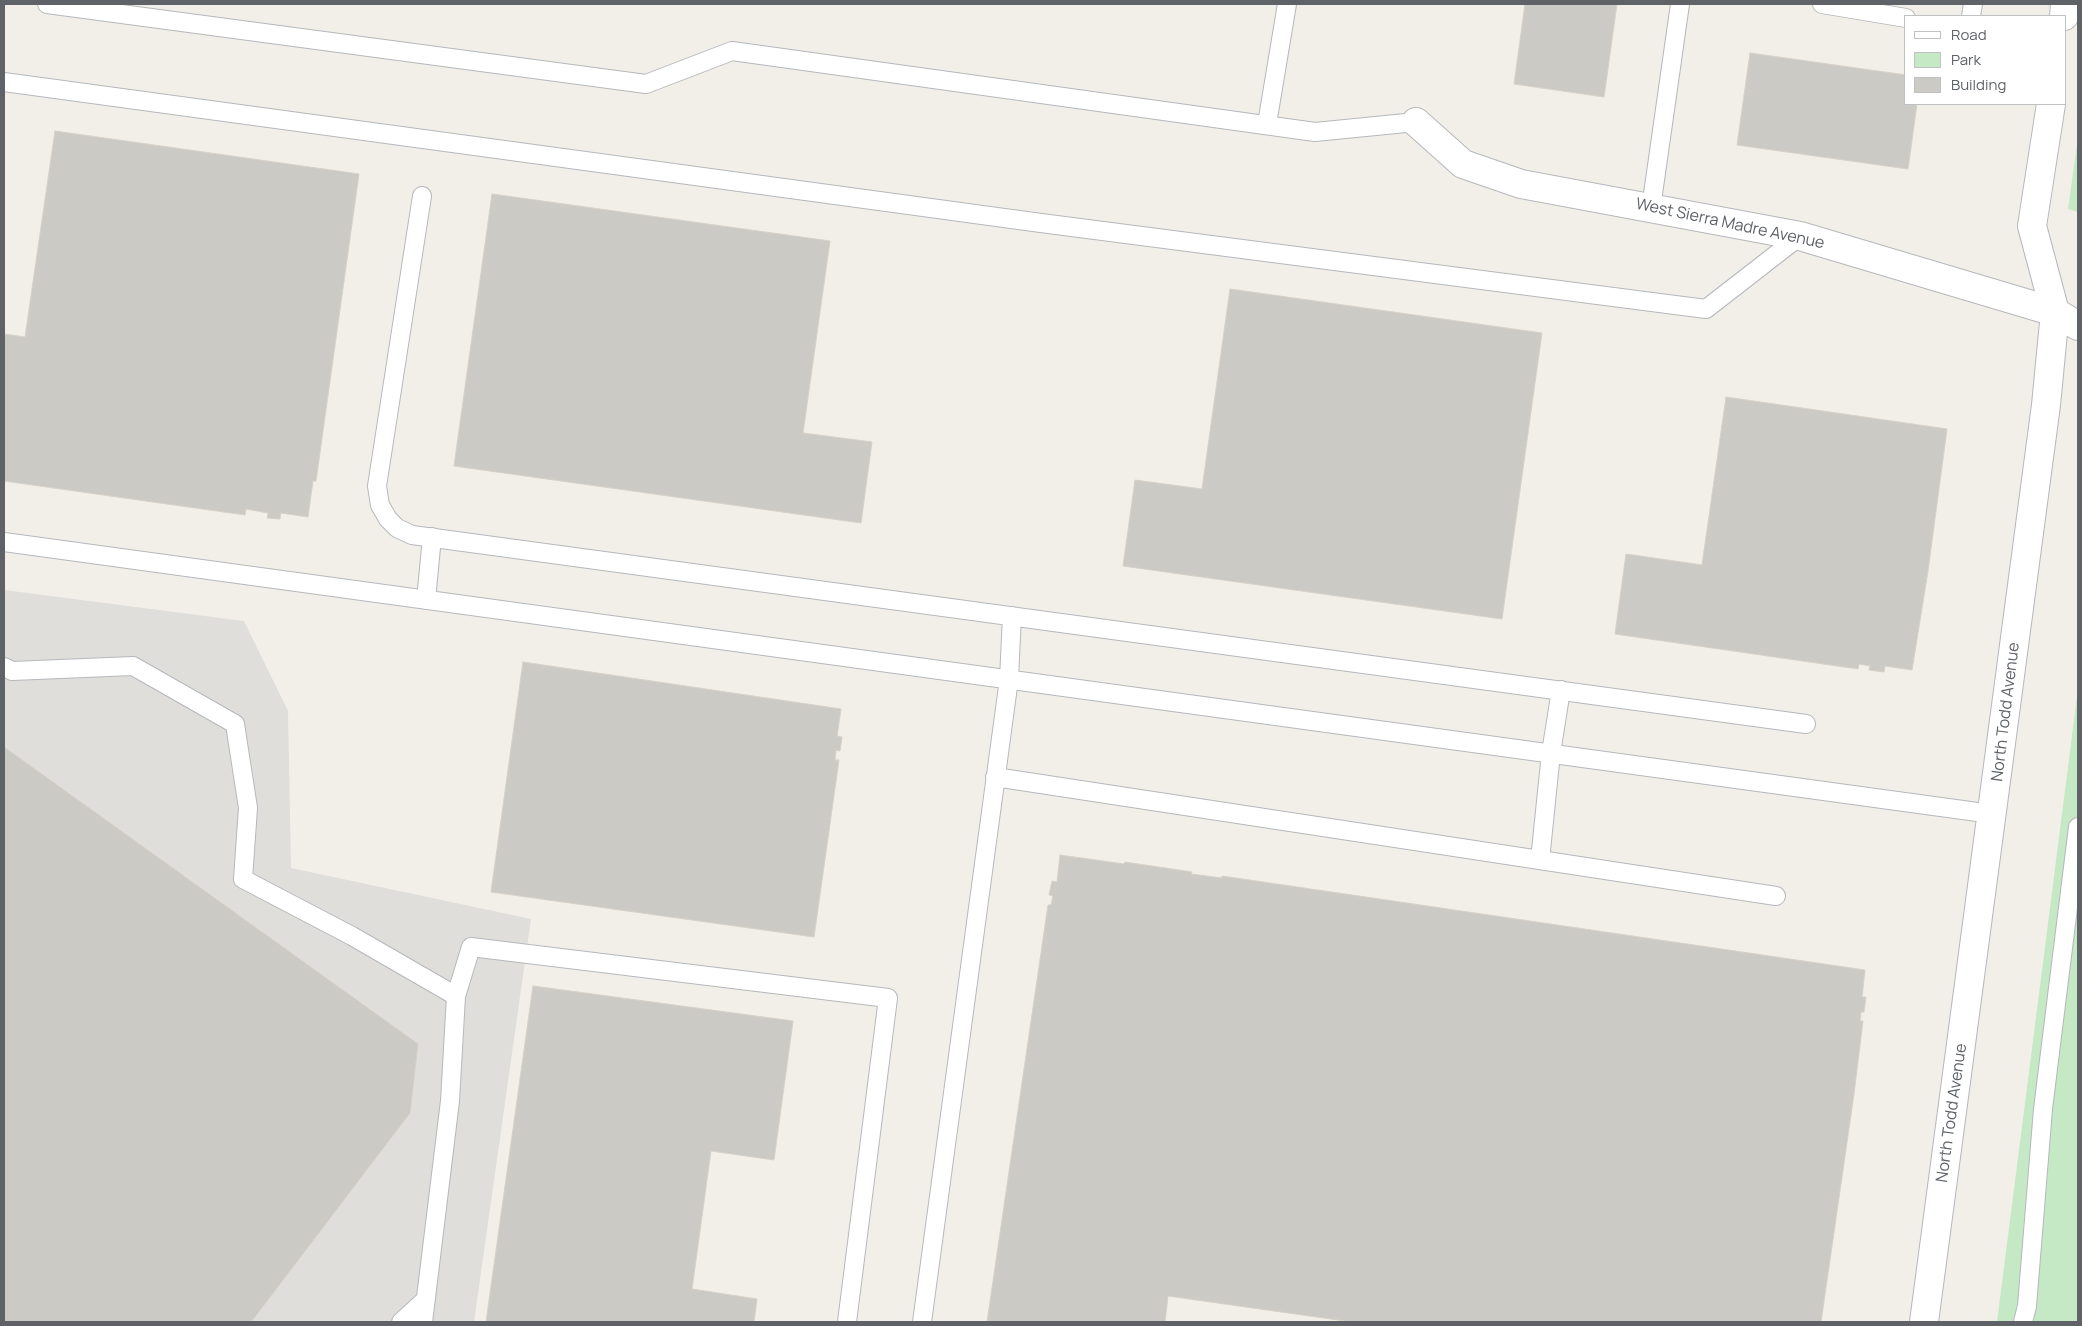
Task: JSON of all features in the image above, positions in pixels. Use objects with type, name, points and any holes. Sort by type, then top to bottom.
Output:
[{"type":"street","name":"North Todd Avenue","points":[[1924,1322],[2046,405],[2067,311],[2032,226],[2050,105]]},
{"type":"street","name":"West Sierra Madre Avenue","points":[[1416,122],[1463,164],[1521,184],[1800,236],[2067,311],[2078,326]]},
{"type":"lane","points":[[47,4],[646,84],[732,51],[1315,132],[1416,122]]},
{"type":"lane","points":[[1267,124],[1287,4]]},
{"type":"lane","points":[[1651,208],[1680,4]]},
{"type":"lane","points":[[1822,4],[1904,18]]},
{"type":"lane","points":[[4,82],[1021,221],[1706,309],[1800,236]]},
{"type":"lane","points":[[422,196],[377,486],[380,505],[388,519],[397,528],[412,535],[1806,724]]},
{"type":"lane","points":[[426,600],[432,537]]},
{"type":"lane","points":[[4,542],[1992,814]]},
{"type":"lane","points":[[922,1322],[1009,679],[1012,616]]},
{"type":"lane","points":[[4,667],[12,671],[134,666],[235,724],[248,808],[243,879],[352,936],[456,996]]},
{"type":"lane","points":[[1540,860],[1551,753],[1561,690]]},
{"type":"lane","points":[[995,777],[1776,896]]},
{"type":"lane","points":[[2023,1322],[2027,1306],[2043,1109],[2078,826]]},
{"type":"lane","points":[[423,1322],[450,1101],[456,996],[471,947],[888,998],[847,1322]]},
{"type":"lane","points":[[401,1322],[426,1299]]},
{"type":"shaded area","points":[[4,590],[244,621],[288,711],[291,868],[531,919],[474,1322],[4,1322]]},
{"type":"green space","points":[[2078,138],[2078,212],[2068,209]]},
{"type":"green space","points":[[2078,689],[2078,1322],[1997,1322]]},
{"type":"building","points":[[1525,4],[1617,4],[1604,97],[1514,84]]},
{"type":"building","points":[[1750,53],[1904,75],[1904,105],[1917,105],[1908,169],[1737,145]]},
{"type":"building","points":[[55,131],[359,174],[316,481],[313,481],[308,517],[281,513],[280,519],[267,518],[268,513],[246,509],[245,515],[4,481],[4,334],[25,337]]},
{"type":"building","points":[[492,194],[830,241],[803,433],[872,442],[861,523],[454,466]]},
{"type":"building","points":[[1230,289],[1542,333],[1502,619],[1123,566],[1135,480],[1202,489]]},
{"type":"building","points":[[1726,397],[1947,429],[1928,571],[1912,670],[1885,666],[1884,672],[1869,670],[1870,666],[1859,664],[1858,669],[1615,634],[1626,554],[1702,565]]},
{"type":"building","points":[[523,662],[841,709],[837,736],[842,737],[840,751],[836,750],[835,760],[839,760],[814,937],[491,892]]},
{"type":"building","points":[[4,747],[418,1044],[410,1113],[251,1322],[4,1322]]},
{"type":"building","points":[[1060,855],[1124,864],[1125,862],[1192,872],[1191,874],[1222,878],[1222,876],[1865,970],[1862,997],[1866,997],[1864,1012],[1861,1012],[1860,1021],[1863,1021],[1854,1094],[1821,1322],[1352,1322],[1168,1296],[1165,1322],[987,1322],[1048,905],[1051,905],[1053,896],[1049,895],[1052,881],[1057,882]]},
{"type":"building","points":[[533,986],[793,1021],[774,1160],[711,1151],[692,1289],[757,1299],[754,1322],[486,1322]]}]
